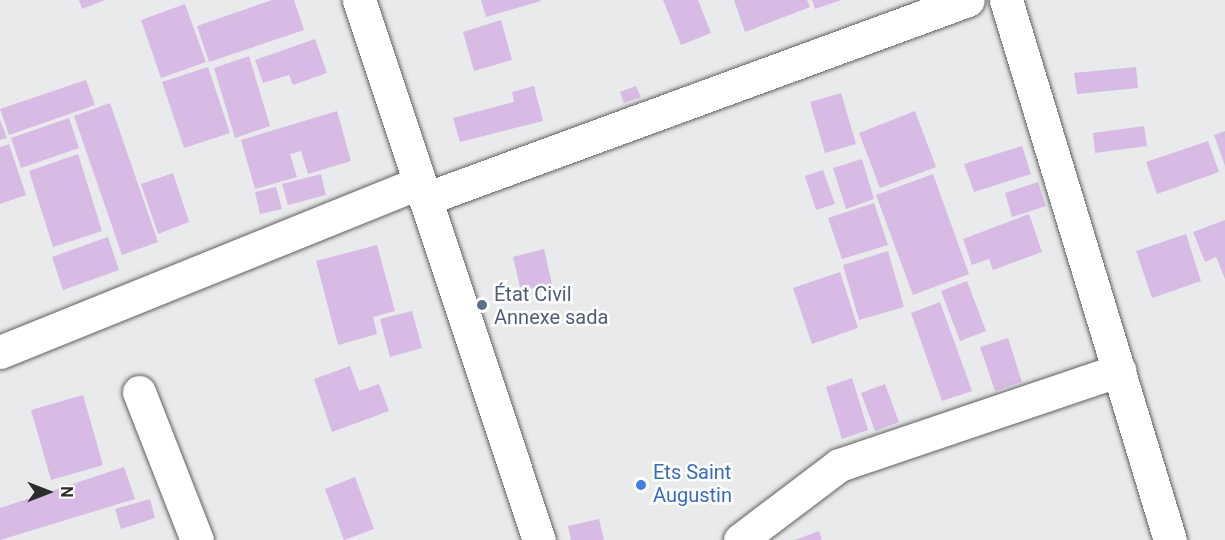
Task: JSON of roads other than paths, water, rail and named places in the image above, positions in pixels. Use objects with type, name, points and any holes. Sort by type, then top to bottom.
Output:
[{"type":"street","points":[[359,0],[539,540]]},
{"type":"street","points":[[0,352],[422,191],[968,0]]},
{"type":"street","points":[[1006,0],[1170,540]]},
{"type":"street","points":[[740,540],[839,465],[1119,370]]},
{"type":"street","points":[[139,392],[196,540]]},
{"type":"place","name":"État Civil Annexe sada","points":[[482,305]]},
{"type":"place","name":"Ets Saint Augustin","points":[[641,485]]}]
